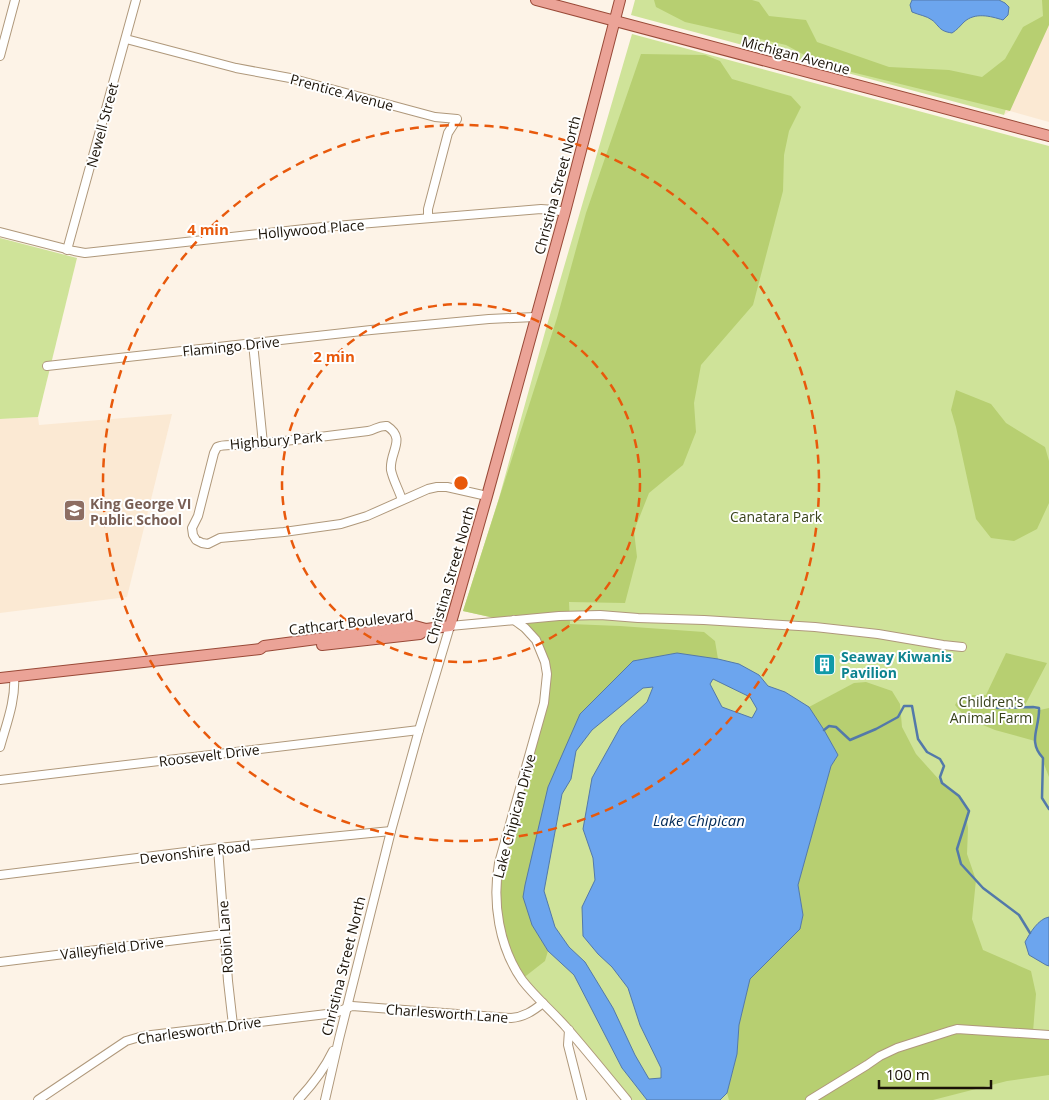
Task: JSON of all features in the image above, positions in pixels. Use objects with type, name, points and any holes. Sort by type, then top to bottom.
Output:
[{"type":"main road","name":"Michigan Avenue","points":[[536,0],[1049,136]]},
{"type":"main road","name":"Christina Street North","points":[[450,626],[487,496],[620,0]]},
{"type":"main road","name":"Cathcart Boulevard","points":[[0,678],[260,649],[264,646],[415,626],[426,629],[450,626]]},
{"type":"street","points":[[0,56],[15,0]]},
{"type":"street","name":"Newell Street","points":[[67,250],[136,0]]},
{"type":"street","name":"Prentice Avenue","points":[[126,39],[236,68],[290,78],[435,117],[457,119],[448,133],[428,209],[428,218]]},
{"type":"street","name":"Hollywood Place","points":[[0,232],[67,250],[90,252],[323,227],[428,218],[541,209],[564,212]]},
{"type":"street","name":"Flamingo Drive","points":[[47,366],[471,320],[535,317]]},
{"type":"street","points":[[253,343],[263,444]]},
{"type":"street","name":"Highbury Park","points":[[402,500],[391,468],[397,439],[393,431],[387,426],[379,426],[368,431],[263,444],[223,445],[215,450],[198,516],[192,526],[193,535],[198,542],[208,544],[220,538],[341,524],[367,516],[436,487],[447,487],[487,496]]},
{"type":"street","points":[[450,626],[559,616],[594,615],[795,625],[860,631],[944,645],[962,646]]},
{"type":"street","name":"Lake Chipican Drive","points":[[514,620],[536,640],[548,674],[544,703],[499,863],[496,879],[497,914],[510,958],[522,980],[569,1030],[627,1100]]},
{"type":"street","name":"Christina Street North","points":[[325,1100],[391,831],[450,626]]},
{"type":"street","points":[[0,748],[10,710],[14,676]]},
{"type":"street","name":"Roosevelt Drive","points":[[0,780],[419,730]]},
{"type":"street","name":"Devonshire Road","points":[[0,875],[218,848],[391,831]]},
{"type":"street","name":"Robin Lane","points":[[218,848],[233,1025]]},
{"type":"street","name":"Valleyfield Drive","points":[[0,962],[225,934]]},
{"type":"street","name":"Charlesworth Lane","points":[[347,1008],[356,1006],[511,1018],[524,1015],[543,1003]]},
{"type":"street","name":"Charlesworth Drive","points":[[38,1100],[126,1041],[143,1036],[335,1013],[347,1008]]},
{"type":"street","points":[[569,1030],[568,1045],[582,1100]]},
{"type":"street","points":[[810,1100],[880,1056],[897,1048],[950,1030],[1049,1035]]},
{"type":"street","points":[[302,1099],[322,1072],[339,1039]]},
{"type":"shaded area","points":[[1049,18],[1049,122],[1010,111],[1004,115],[1012,92]]},
{"type":"shaded area","name":"King George VI Public School","points":[[172,414],[127,597],[0,613],[0,419],[38,417],[39,425]]},
{"type":"green space","points":[[635,0],[1049,0],[1049,18],[1012,92],[1004,115],[631,15]]},
{"type":"green space","points":[[654,0],[752,0],[759,2],[769,16],[806,20],[817,42],[889,67],[949,70],[982,77],[1005,59],[1023,27],[1043,16],[1042,0],[1049,0],[1049,25],[1010,111],[823,65],[786,45],[685,22],[656,7]]},
{"type":"green space","name":"Canatara Park","points":[[632,34],[1049,146],[1049,1100],[626,1100],[522,979],[542,703],[546,674],[533,640],[508,621],[463,611],[499,498],[545,332]]},
{"type":"green space","points":[[641,54],[705,55],[720,61],[732,79],[791,96],[801,107],[789,131],[784,155],[783,191],[753,305],[701,365],[694,403],[696,432],[683,465],[649,493],[634,531],[637,557],[625,603],[569,602],[570,624],[704,632],[715,641],[718,659],[677,653],[633,661],[548,787],[532,925],[548,951],[545,961],[522,979],[504,941],[498,896],[542,703],[546,674],[533,640],[508,621],[463,611],[557,318],[586,213]]},
{"type":"green space","points":[[0,238],[77,258],[38,417],[0,419]]},
{"type":"green space","points":[[956,390],[991,404],[1006,423],[1045,447],[1049,461],[1049,503],[1037,529],[1014,541],[991,538],[976,519],[951,410]]},
{"type":"green space","name":"Children's Animal Farm","points":[[1006,653],[1047,663],[1024,707],[1040,710],[1049,708],[1049,777],[1035,741],[995,730],[966,718],[955,705],[961,695],[986,695]]},
{"type":"green space","points":[[866,682],[892,691],[900,704],[902,727],[916,754],[942,783],[959,796],[969,811],[967,854],[976,880],[972,919],[983,950],[1031,971],[1036,994],[1033,1032],[1049,1033],[1049,1075],[1007,1081],[933,1100],[729,1100],[727,1093],[737,1054],[739,1025],[750,979],[800,929],[803,915],[798,885],[831,766],[838,755],[809,707],[854,683]]},
{"type":"water","points":[[912,0],[999,0],[1009,7],[1008,15],[1003,20],[988,16],[973,17],[952,33],[946,32],[930,19],[912,12],[910,5]]},
{"type":"water","name":"Lake Chipican","points":[[677,653],[739,664],[759,675],[768,686],[785,692],[809,707],[838,755],[831,766],[798,885],[803,915],[800,929],[750,979],[739,1025],[737,1054],[727,1093],[720,1100],[647,1100],[622,1068],[574,975],[548,951],[532,925],[523,897],[548,787],[580,714],[633,661]],"holes":[[[713,679],[750,697],[757,709],[752,718],[722,707],[710,684]],[[653,687],[647,702],[621,726],[592,778],[583,829],[593,858],[595,880],[582,907],[583,936],[612,967],[628,988],[640,1025],[661,1068],[661,1078],[649,1079],[635,1055],[613,1008],[585,962],[569,947],[555,927],[544,891],[562,794],[571,779],[576,751],[592,730],[643,688]]]},
{"type":"water","points":[[1049,917],[1049,966],[1029,955],[1025,942],[1038,923]]},
{"type":"waterway","points":[[824,730],[829,726],[836,727],[850,740],[898,717],[904,706],[912,706],[918,739],[927,752],[940,759],[944,766],[940,777],[942,783],[959,796],[969,811],[957,849],[961,864],[983,888],[1019,915],[1030,933]]},
{"type":"waterway","points":[[997,708],[1039,708],[1035,740],[1038,752],[1043,758],[1042,798],[1049,809]]},
{"type":"place","name":"King George VI Public School","points":[[74,511]]},
{"type":"place","name":"Seaway Kiwanis Pavilion","points":[[825,664]]}]
